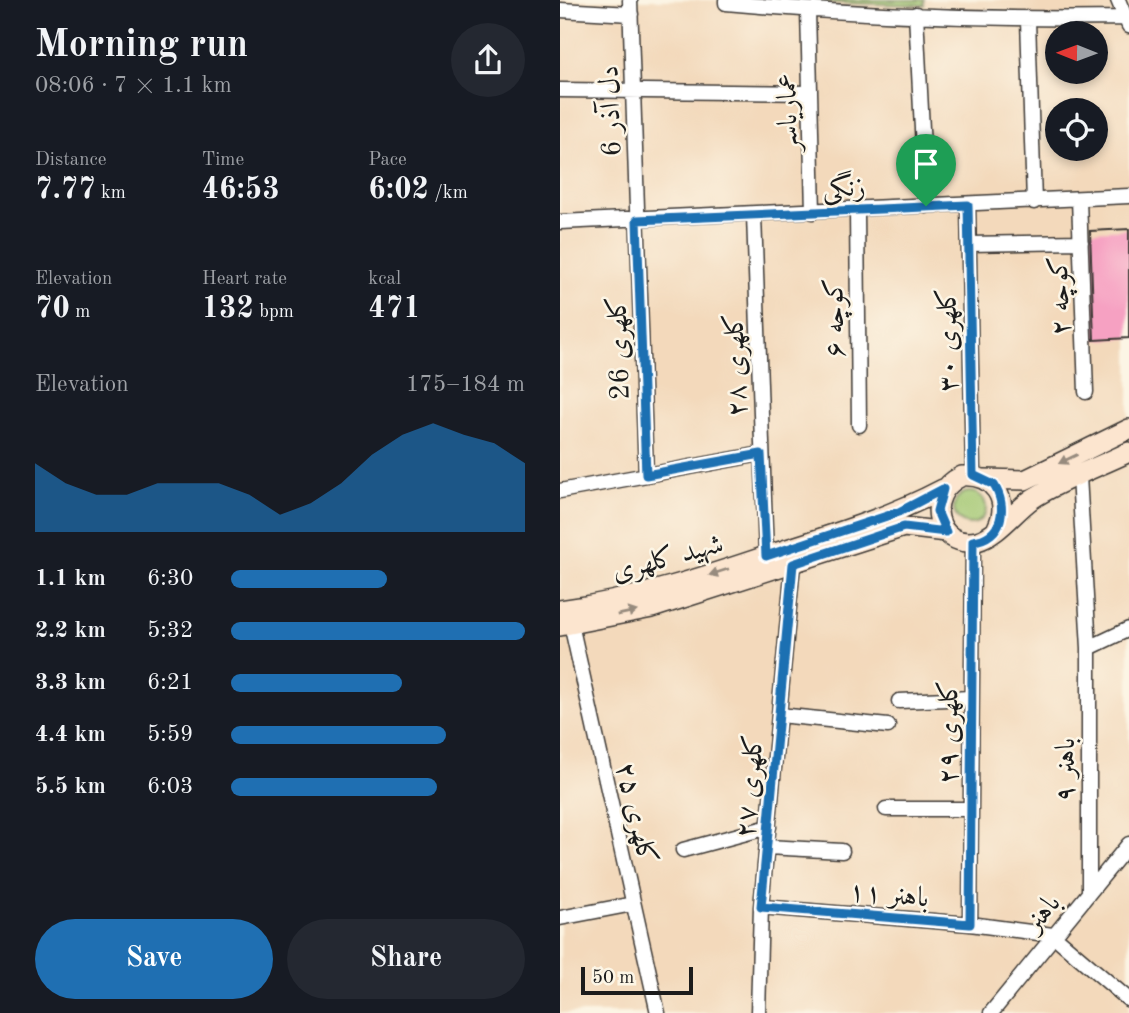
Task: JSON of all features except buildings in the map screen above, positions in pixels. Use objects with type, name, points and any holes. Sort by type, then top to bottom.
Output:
[{"type":"main road","points":[[1129,429],[1025,480],[962,476],[943,489],[937,511],[946,532],[956,538],[973,541],[989,536],[1034,498],[1129,452]]},
{"type":"main road","points":[[979,477],[994,485],[1003,506],[997,528]]},
{"type":"main road","name":"شهید کلهری","points":[[564,620],[899,512],[943,489]]},
{"type":"main road","name":"شهید کلهری","points":[[564,620],[652,608],[904,527],[946,532]]},
{"type":"street","points":[[726,0],[726,3],[808,10],[1128,23],[1118,0]]},
{"type":"street","points":[[560,9],[630,7]]},
{"type":"street","name":"دل آذر 6","points":[[630,7],[637,220]]},
{"type":"street","name":"عماریاسر","points":[[808,10],[813,212]]},
{"type":"street","points":[[916,14],[926,206]]},
{"type":"street","points":[[1028,20],[1034,202]]},
{"type":"street","points":[[560,90],[810,93]]},
{"type":"street","name":"زنگی","points":[[560,222],[1129,196]]},
{"type":"street","name":"۲ کوچه","points":[[1079,199],[1086,392]]},
{"type":"street","name":"کلهری ۳۰","points":[[968,205],[979,477]]},
{"type":"street","name":"۶ کوچه","points":[[857,210],[859,425]]},
{"type":"street","name":"کلهری ۲۸","points":[[754,215],[766,556]]},
{"type":"street","name":"کلهری 26","points":[[637,220],[646,475]]},
{"type":"street","points":[[969,244],[1081,242]]},
{"type":"street","points":[[560,491],[761,454]]},
{"type":"street","name":"باهنر ۹","points":[[1079,476],[1088,648],[1089,891]]},
{"type":"street","name":"کلهری ۲۹","points":[[970,924],[973,541]]},
{"type":"street","name":"کلهری ۲۷","points":[[758,1013],[761,907],[793,564]]},
{"type":"street","name":"کلهری ۲۵","points":[[564,620],[658,1013]]},
{"type":"street","points":[[1088,648],[1129,629]]},
{"type":"street","points":[[899,701],[971,698]]},
{"type":"street","points":[[779,715],[888,726]]},
{"type":"street","points":[[886,809],[971,809]]},
{"type":"street","points":[[682,849],[769,827]]},
{"type":"street","name":"باهنر","points":[[991,1013],[1129,844]]},
{"type":"street","points":[[767,847],[842,851]]},
{"type":"street","points":[[560,918],[633,904]]},
{"type":"street","name":"باهنر ۱۱","points":[[761,907],[970,924],[1053,935]]},
{"type":"street","points":[[1053,935],[1129,1000]]},
{"type":"green space","points":[[924,0],[924,5],[794,2]]},
{"type":"green space","points":[[970,492],[981,497],[986,508],[981,519],[970,524],[959,519],[954,508],[959,497]]},
{"type":"route","points":[[968,205],[973,475],[994,485],[1003,506],[1002,518],[997,528],[989,536],[973,541],[970,924],[761,907],[793,564],[904,527],[946,532],[937,511],[943,489],[899,512],[766,556],[761,454],[646,475],[637,220],[926,206],[968,205]]}]
